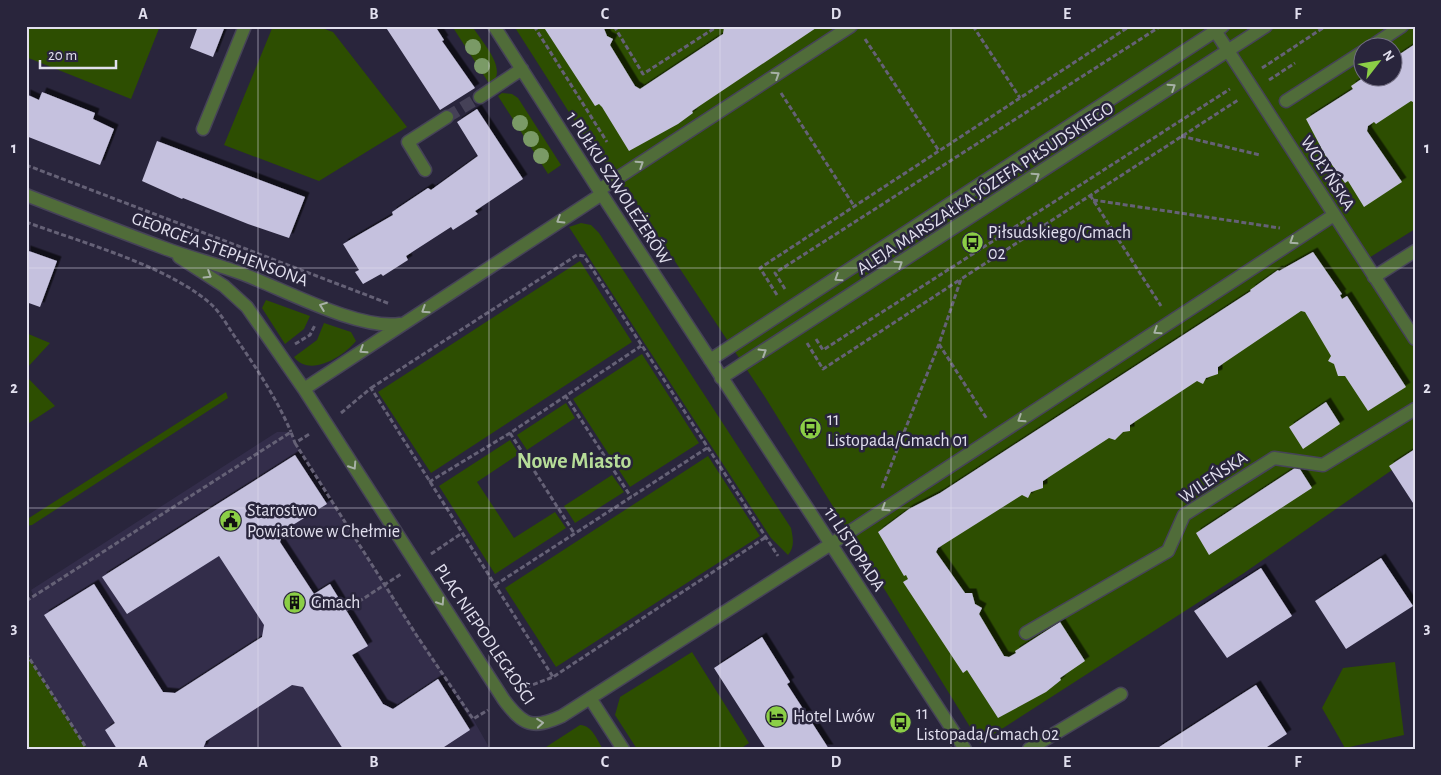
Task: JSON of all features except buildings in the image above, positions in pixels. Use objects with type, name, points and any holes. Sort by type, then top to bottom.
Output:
[{"type":"street","points":[[203,129],[245,26]]},
{"type":"street","name":"1 PUŁKU SZWOLEŻERÓW","points":[[494,26],[715,369]]},
{"type":"street","points":[[304,389],[851,26]]},
{"type":"street","name":"ALEJA MARSZAŁKA JÓZEFA PIŁSUDSKIEGO","points":[[715,369],[1266,26]]},
{"type":"street","points":[[1384,38],[1402,26]]},
{"type":"street","name":"ALEJA MARSZAŁKA JÓZEFA PIŁSUDSKIEGO","points":[[715,369],[1217,28]]},
{"type":"street","name":"WOŁYŃSKA","points":[[1217,28],[1228,51],[1415,339]]},
{"type":"street","points":[[1286,101],[1354,57]]},
{"type":"street","points":[[480,97],[522,70]]},
{"type":"street","points":[[425,170],[408,142],[447,117]]},
{"type":"street","name":"GEORGE'A STEPHENSONA","points":[[26,195],[167,250],[206,260],[324,307],[378,324],[404,323]]},
{"type":"street","points":[[831,544],[1334,215]]},
{"type":"street","name":"PLAC NIEPODLEGŁOŚCI","points":[[167,250],[224,286],[248,308],[304,389],[504,700],[514,714],[528,724],[544,724],[590,698],[831,544]]},
{"type":"street","points":[[1374,277],[1415,251]]},
{"type":"street","name":"11 LISTOPADA","points":[[715,369],[965,749]]},
{"type":"street","name":"WILEŃSKA","points":[[1026,633],[1168,551],[1184,515],[1274,458],[1323,466],[1415,410]]},
{"type":"street","points":[[1029,749],[1121,694]]},
{"type":"street","points":[[590,698],[623,749]]},
{"type":"path","points":[[534,26],[607,142]]},
{"type":"path","points":[[614,26],[643,74],[718,26]]},
{"type":"path","points":[[973,26],[1020,98]]},
{"type":"path","points":[[775,273],[1161,26]]},
{"type":"path","points":[[1260,69],[1326,26]]},
{"type":"path","points":[[863,35],[939,151]]},
{"type":"path","points":[[869,519],[939,344],[961,279],[1295,63]]},
{"type":"path","points":[[772,78],[854,206]]},
{"type":"path","points":[[824,350],[1234,86]]},
{"type":"path","points":[[1181,136],[1260,156]]},
{"type":"path","points":[[26,165],[392,304]]},
{"type":"path","points":[[1090,195],[1171,322]]},
{"type":"path","points":[[1093,200],[1308,232]]},
{"type":"path","points":[[26,222],[150,268],[179,282],[213,306],[258,369],[279,404],[295,443],[417,636],[473,719],[524,688],[553,677],[766,537],[584,256],[577,255],[371,388],[349,408],[295,443]]},
{"type":"path","points":[[281,354],[310,335],[324,307],[331,282]]},
{"type":"path","points":[[939,344],[997,435]]},
{"type":"path","points":[[430,482],[510,433],[641,346]]},
{"type":"path","points":[[371,388],[553,677]]},
{"type":"path","points":[[566,395],[631,497]]},
{"type":"path","points":[[26,601],[291,432]]},
{"type":"path","points":[[510,433],[574,534]]},
{"type":"path","points":[[495,585],[707,448]]},
{"type":"path","points":[[346,610],[369,595]]},
{"type":"path","points":[[26,652],[87,749]]},
{"type":"shaded area","points":[[277,432],[291,432],[295,443],[351,533],[473,719],[490,749],[87,749],[26,653],[26,601],[34,596],[31,590]]},
{"type":"green space","points":[[26,26],[160,26],[131,99],[26,57]]},
{"type":"green space","points":[[273,26],[316,26],[333,32],[407,127],[319,181],[224,145]]},
{"type":"green space","points":[[452,26],[472,26],[487,47],[497,72],[495,79],[490,85]]},
{"type":"green space","points":[[514,26],[1415,26],[1415,229],[1364,261],[1415,345],[1415,454],[1244,573],[980,743],[765,397],[631,195],[588,142]]},
{"type":"green space","points":[[502,93],[512,94],[518,98],[561,165],[548,174],[498,96]]},
{"type":"green space","points":[[581,223],[591,225],[599,233],[791,528],[793,546],[788,555],[771,538],[569,227]]},
{"type":"green space","points":[[580,261],[632,342],[431,473],[378,392]]},
{"type":"green space","points":[[266,300],[310,316],[304,329],[285,344],[262,308]]},
{"type":"green space","points":[[324,323],[351,332],[356,341],[344,353],[326,362],[317,365],[301,363],[294,357],[317,340]]},
{"type":"green space","points":[[26,333],[50,343],[26,369]]},
{"type":"green space","points":[[642,354],[699,443],[630,487],[573,399]]},
{"type":"green space","points":[[26,376],[55,406],[26,425]]},
{"type":"green space","points":[[226,392],[228,398],[32,525],[26,526],[26,520]]},
{"type":"green space","points":[[566,403],[575,418],[527,450],[517,435]]},
{"type":"green space","points":[[510,440],[519,454],[477,482],[514,538],[555,512],[566,528],[495,574],[439,486]]},
{"type":"green space","points":[[708,456],[760,536],[556,667],[505,588]]},
{"type":"green space","points":[[612,475],[624,492],[575,523],[564,506]]},
{"type":"green space","points":[[692,652],[749,743],[740,749],[637,749],[615,715],[620,697]]},
{"type":"green space","points":[[26,653],[87,749],[26,749]]},
{"type":"green space","points":[[1395,662],[1404,735],[1345,748],[1322,708],[1343,668]]},
{"type":"green space","points":[[580,725],[591,730],[603,749],[543,749]]},
{"type":"tunnel","points":[[447,117],[480,97]]},
{"type":"place","name":"Piłsudskiego/Gmach 02","points":[[972,242]]},
{"type":"place","name":"11 Listopada/Gmach 01","points":[[811,429]]},
{"type":"place","name":"Starostwo Powiatowe w Chełmie","points":[[231,520]]},
{"type":"place","name":"Gmach","points":[[295,602]]},
{"type":"place","name":"Hotel Lwów","points":[[777,716]]},
{"type":"place","name":"11 Listopada/Gmach 02","points":[[900,723]]},
{"type":"district","name":"Nowe Miasto","points":[[574,460]]}]
